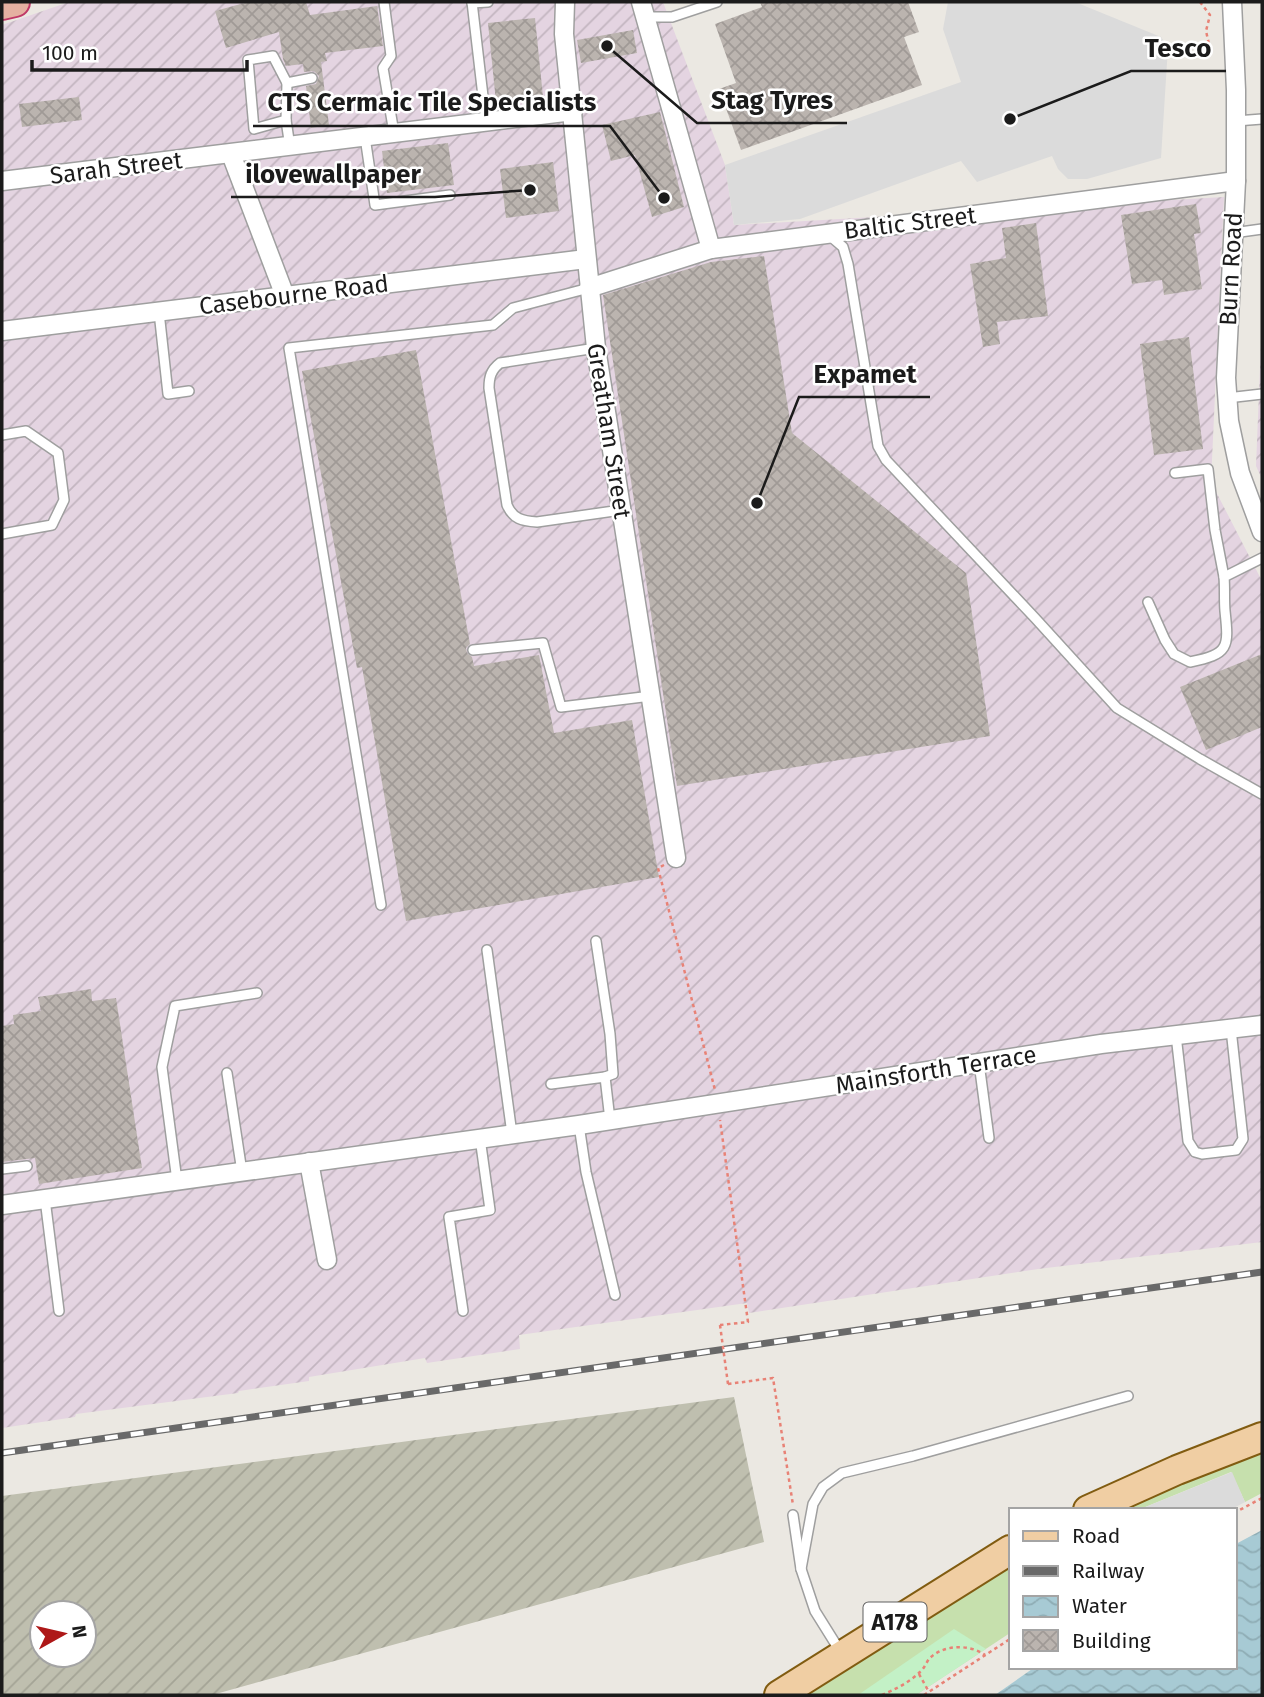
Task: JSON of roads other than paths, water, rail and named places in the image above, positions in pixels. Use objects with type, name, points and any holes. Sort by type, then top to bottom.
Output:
[{"type":"highway","points":[[2,5],[15,2]]},
{"type":"main road","points":[[1097,1508],[1177,1470],[1262,1437]]},
{"type":"main road","name":"A178","points":[[779,1695],[1009,1551]]},
{"type":"street","name":"Greatham Street","points":[[565,2],[564,34],[596,348],[676,858]]},
{"type":"street","name":"Burn Road","points":[[1232,2],[1236,181],[1227,398],[1240,473],[1262,531]]},
{"type":"street","points":[[643,10],[711,249]]},
{"type":"street","name":"Sarah Street","points":[[2,181],[573,111]]},
{"type":"street","points":[[231,154],[285,296]]},
{"type":"street","name":"Baltic Street","points":[[589,288],[711,249],[1236,181]]},
{"type":"street","name":"Casebourne Road","points":[[4,327],[159,312],[586,259]]},
{"type":"street","name":"Mainsforth Terrace","points":[[2,1205],[579,1125],[1101,1044],[1262,1025]]},
{"type":"street","points":[[309,1162],[327,1260]]},
{"type":"lane","points":[[384,2],[391,56],[383,68],[394,134]]},
{"type":"lane","points":[[485,122],[472,3],[488,2]]},
{"type":"lane","points":[[643,10],[672,17],[717,2]]},
{"type":"lane","points":[[286,120],[254,129],[248,60],[273,56],[287,83],[286,120],[290,147]]},
{"type":"lane","points":[[287,83],[312,78]]},
{"type":"lane","points":[[1236,121],[1262,120]]},
{"type":"lane","points":[[365,137],[375,205],[450,195]]},
{"type":"lane","points":[[1233,233],[1262,229]]},
{"type":"lane","points":[[827,234],[843,247],[848,264],[878,446],[886,460],[1117,708],[1262,794]]},
{"type":"lane","points":[[381,905],[289,348],[494,325],[513,308],[589,288]]},
{"type":"lane","points":[[159,312],[167,394],[189,391]]},
{"type":"lane","points":[[596,348],[500,363],[494,368],[489,377],[489,388],[505,492],[511,513],[524,521],[537,522],[621,510]]},
{"type":"lane","points":[[1227,398],[1262,394]]},
{"type":"lane","points":[[2,435],[26,431],[58,453],[64,500],[52,525],[2,534]]},
{"type":"lane","points":[[1148,602],[1174,654],[1190,662],[1207,659],[1223,649],[1229,635],[1224,577],[1208,470],[1175,473]]},
{"type":"lane","points":[[1224,577],[1262,558]]},
{"type":"lane","points":[[473,650],[543,643],[561,708],[651,696]]},
{"type":"lane","points":[[551,1084],[613,1074],[596,941]]},
{"type":"lane","points":[[487,950],[512,1134]]},
{"type":"lane","points":[[177,1181],[162,1067],[174,1006],[257,993]]},
{"type":"lane","points":[[1176,1035],[1188,1141],[1195,1152],[1202,1154],[1236,1150],[1243,1139],[1231,1029]]},
{"type":"lane","points":[[979,1063],[989,1138]]},
{"type":"lane","points":[[227,1073],[242,1172]]},
{"type":"lane","points":[[605,1077],[610,1120]]},
{"type":"lane","points":[[579,1125],[586,1172],[615,1295]]},
{"type":"lane","points":[[463,1311],[449,1217],[490,1210],[480,1138]]},
{"type":"lane","points":[[2,1169],[26,1166]]},
{"type":"lane","points":[[45,1199],[59,1311]]},
{"type":"lane","points":[[800,1569],[813,1504],[824,1487],[842,1473],[1128,1396]]},
{"type":"lane","points":[[793,1515],[800,1569],[815,1611],[843,1655]]},
{"type":"water","points":[[1262,1530],[1262,1695],[995,1695],[1032,1669],[1236,1669],[1236,1544]]},
{"type":"railway","points":[[2,1453],[1262,1272]]},
{"type":"place","name":"Stag Tyres","points":[[607,46]]},
{"type":"place","name":"Tesco","points":[[1010,119]]},
{"type":"place","name":"ilovewallpaper","points":[[530,190]]},
{"type":"place","name":"CTS Cermaic Tile Specialists","points":[[664,198]]},
{"type":"place","name":"Expamet","points":[[757,503]]}]
